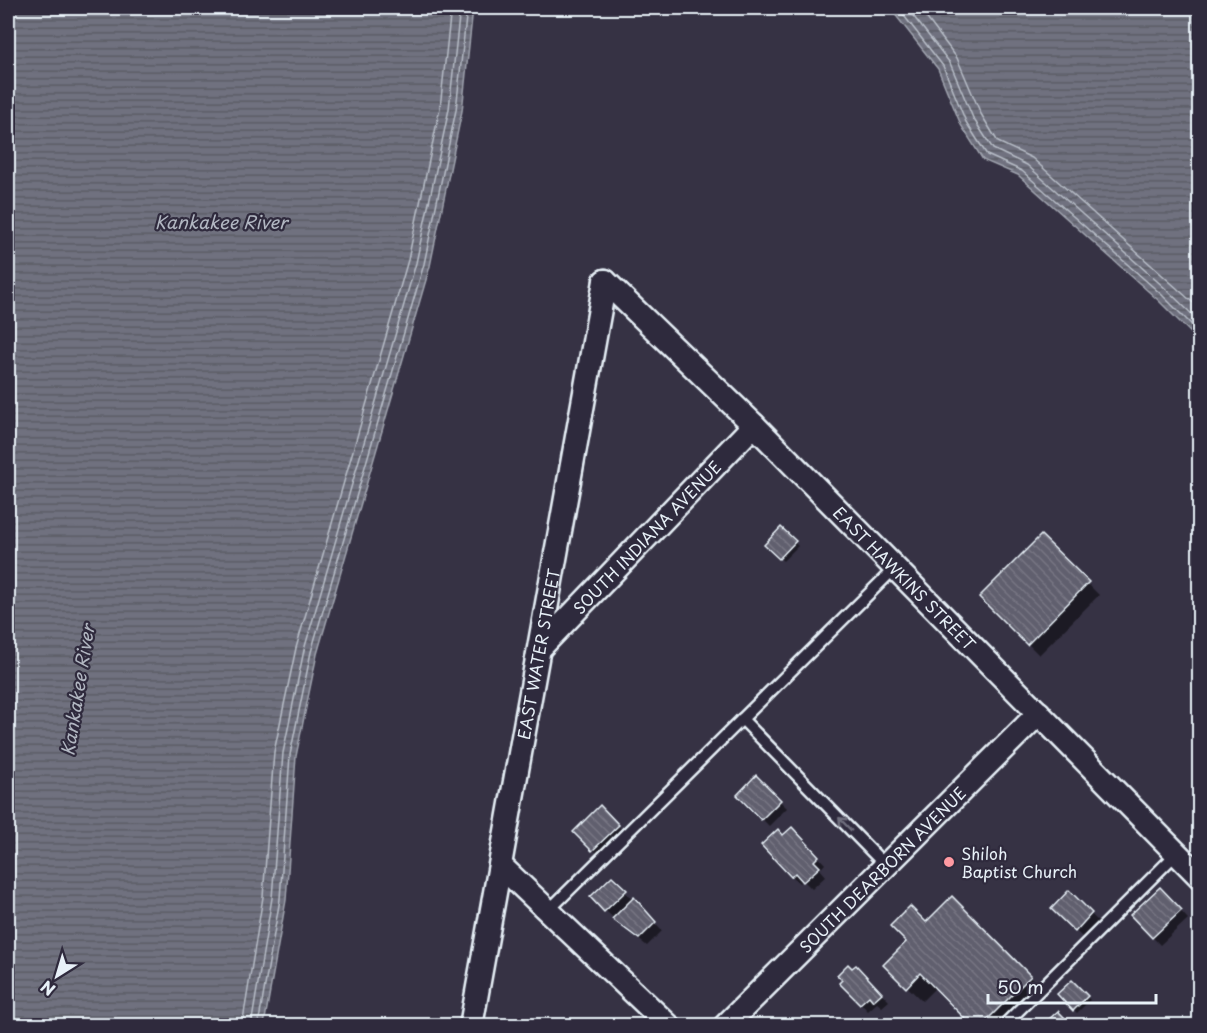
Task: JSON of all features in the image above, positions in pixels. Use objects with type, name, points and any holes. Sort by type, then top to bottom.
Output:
[{"type":"street","name":"EAST HAWKINS STREET","points":[[605,281],[754,425],[1200,877]]},
{"type":"street","name":"EAST WATER STREET","points":[[471,1026],[605,281]]},
{"type":"street","name":"SOUTH INDIANA AVENUE","points":[[540,648],[754,425]]},
{"type":"street","name":"SOUTH DEARBORN AVENUE","points":[[725,1026],[1039,713]]},
{"type":"street","points":[[501,867],[669,1026]]},
{"type":"lane","points":[[548,912],[895,568]]},
{"type":"lane","points":[[742,719],[886,866]]},
{"type":"lane","points":[[1003,1026],[1176,854]]},
{"type":"water","name":"Kankakee River","points":[[8,8],[473,8],[462,111],[430,266],[317,654],[296,756],[286,900],[264,1025],[8,1025]]},
{"type":"water","points":[[890,8],[1199,8],[1199,341],[1157,299],[1018,175],[983,160],[961,125],[938,69]]},
{"type":"building","points":[[781,527],[796,541],[779,559],[764,545]]},
{"type":"building","points":[[1041,535],[1089,582],[1027,645],[979,597]]},
{"type":"building","points":[[756,775],[781,800],[761,820],[737,795]]},
{"type":"building","points":[[600,805],[619,825],[592,851],[573,832]]},
{"type":"building","points":[[792,827],[819,856],[814,861],[820,867],[803,882],[795,873],[791,877],[761,845],[778,829],[783,835]]},
{"type":"building","points":[[612,876],[627,890],[604,912],[590,897]]},
{"type":"building","points":[[1160,887],[1182,910],[1152,938],[1130,915]]},
{"type":"building","points":[[1069,890],[1092,913],[1075,932],[1051,909]]},
{"type":"building","points":[[952,896],[1031,976],[981,1026],[972,1026],[920,973],[906,988],[883,965],[906,942],[890,926],[910,906],[926,922]]},
{"type":"building","points":[[634,897],[656,922],[639,939],[612,919]]},
{"type":"building","points":[[848,964],[852,968],[856,965],[882,993],[873,1001],[869,996],[860,1004],[839,983],[842,980],[837,975]]},
{"type":"building","points":[[1072,980],[1088,996],[1073,1011],[1057,994]]},
{"type":"building","points":[[1058,1011],[1073,1026],[1052,1026],[1047,1021]]},
{"type":"place","name":"Shiloh Baptist Church","points":[[949,862]]}]
